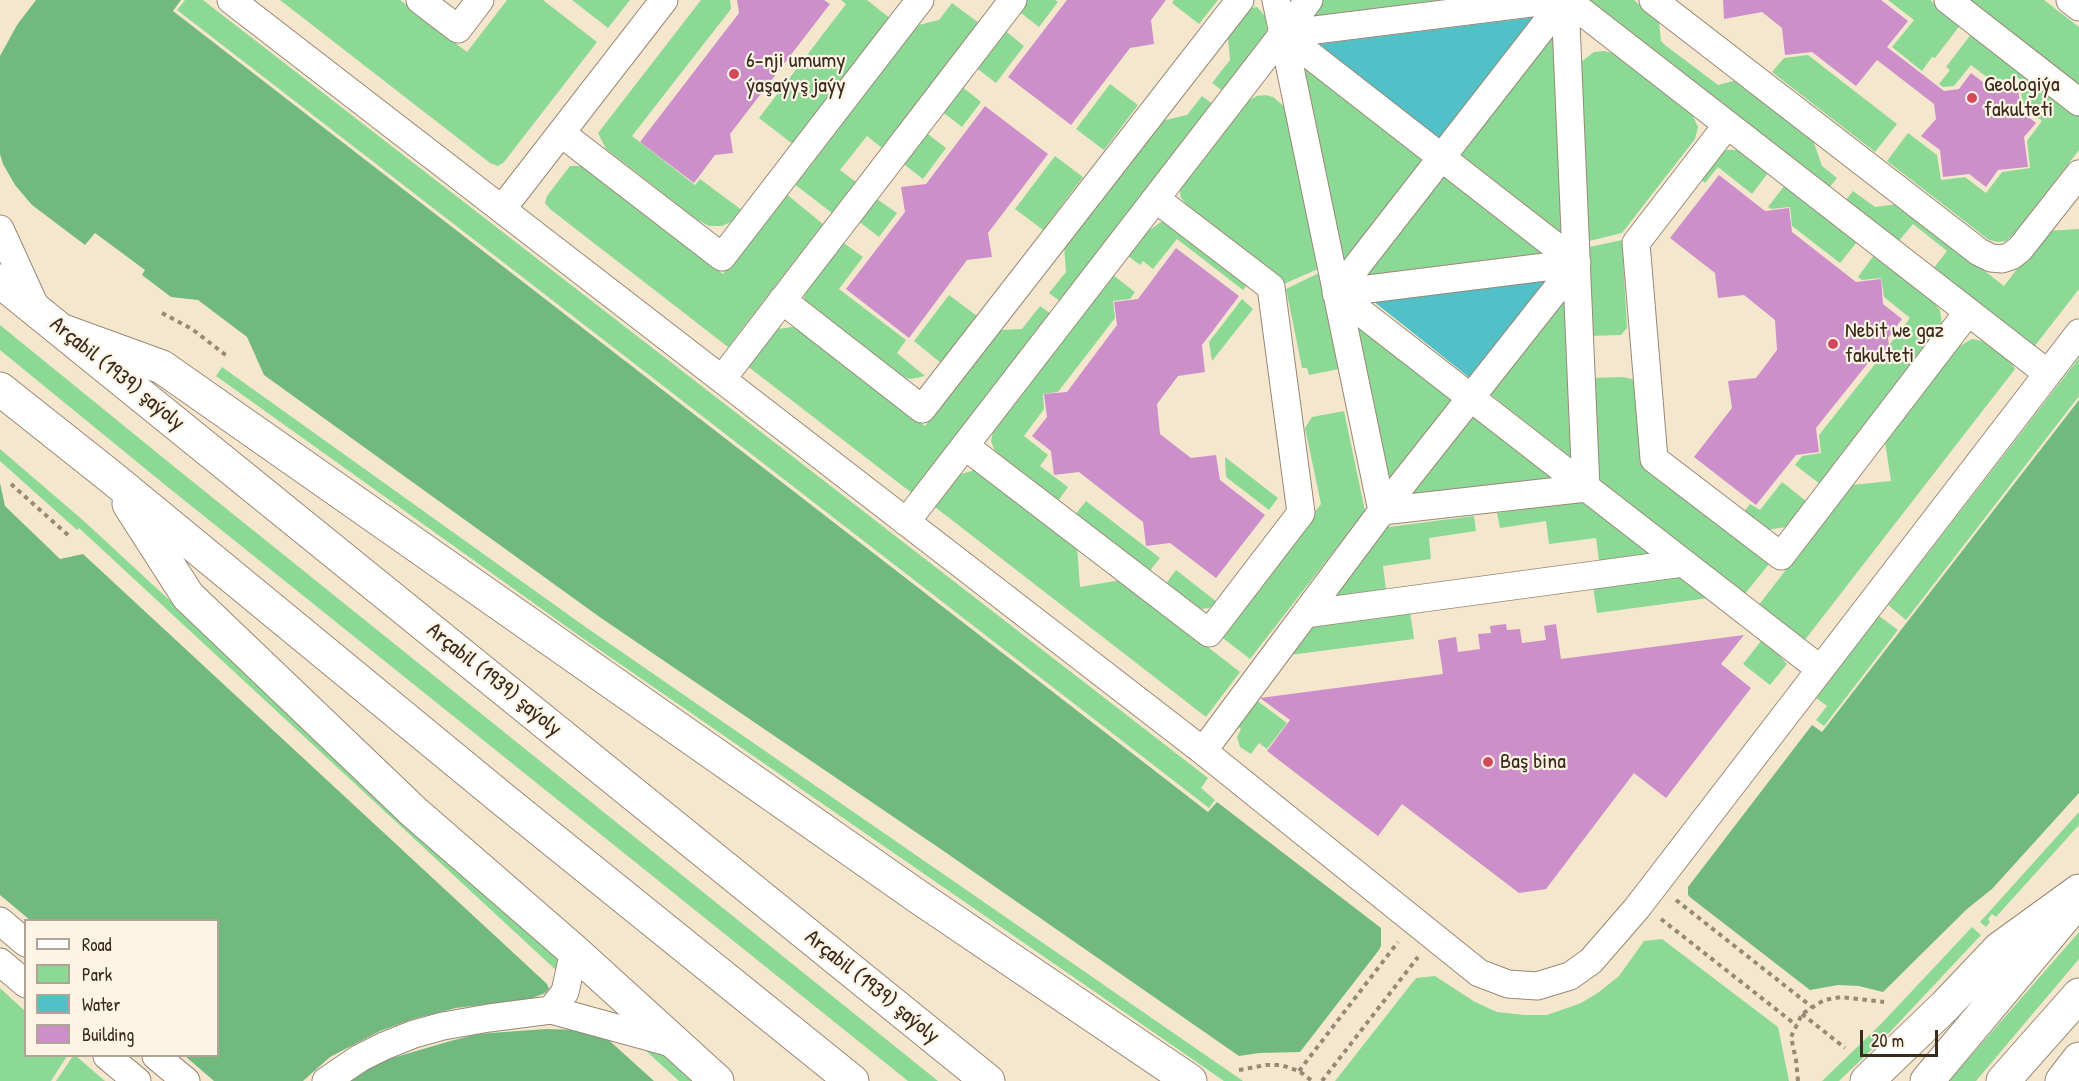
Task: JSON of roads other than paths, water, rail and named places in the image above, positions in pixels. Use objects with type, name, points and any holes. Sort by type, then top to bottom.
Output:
[{"type":"main road","name":"Arçabil (1939) şaýoly","points":[[0,281],[988,1081]]},
{"type":"main road","points":[[63,331],[162,367],[917,896],[1190,1081]]},
{"type":"main road","points":[[0,389],[852,1081]]},
{"type":"main road","points":[[111,477],[188,596],[414,812],[574,951],[717,1081]]},
{"type":"main road","points":[[1867,1081],[1945,1006],[1999,949],[2079,891]]},
{"type":"main road","points":[[1927,1081],[2079,899]]},
{"type":"main road","points":[[2003,1081],[2079,995]]},
{"type":"main road","points":[[2062,1081],[2079,1059]]},
{"type":"lane","points":[[231,0],[1203,751],[1479,973],[1508,984],[1537,986],[1570,976],[1591,961],[1657,884],[2079,333]]},
{"type":"lane","points":[[420,0],[458,30],[480,0]]},
{"type":"lane","points":[[502,209],[664,0]]},
{"type":"lane","points":[[561,133],[722,257],[920,0]]},
{"type":"lane","points":[[722,379],[1013,0]]},
{"type":"lane","points":[[782,300],[922,410],[1240,0]]},
{"type":"lane","points":[[1276,0],[1382,511]]},
{"type":"lane","points":[[906,522],[1309,0]]},
{"type":"lane","points":[[1282,34],[1555,0]]},
{"type":"lane","points":[[1336,293],[1566,0]]},
{"type":"lane","points":[[1566,0],[2047,373]]},
{"type":"lane","points":[[1566,0],[1586,488]]},
{"type":"lane","points":[[1653,0],[1979,252],[1991,258],[2002,259],[2020,249],[2079,174]]},
{"type":"lane","points":[[1948,0],[2079,102]]},
{"type":"lane","points":[[2070,0],[2079,7]]},
{"type":"lane","points":[[1282,34],[1577,263]]},
{"type":"lane","points":[[1727,125],[1636,243],[1654,459],[1781,556],[1968,312]]},
{"type":"lane","points":[[965,446],[1209,633],[1301,513],[1270,287],[1156,198]]},
{"type":"lane","points":[[0,229],[37,310]]},
{"type":"lane","points":[[1336,293],[1577,263]]},
{"type":"lane","points":[[1203,751],[1382,511],[1577,263]]},
{"type":"lane","points":[[1336,293],[1820,669]]},
{"type":"lane","points":[[1382,511],[1586,488]]},
{"type":"lane","points":[[1305,614],[1683,563]]},
{"type":"lane","points":[[0,921],[24,941]]},
{"type":"lane","points":[[551,1010],[565,992],[574,951]]},
{"type":"lane","points":[[0,962],[24,982]]},
{"type":"lane","points":[[326,1081],[360,1058],[414,1034],[443,1026],[551,1010],[676,1044]]},
{"type":"lane","points":[[109,1057],[137,1081]]},
{"type":"lane","points":[[157,1057],[186,1081]]},
{"type":"water","points":[[1536,17],[1440,140],[1319,44]]},
{"type":"water","points":[[1548,280],[1470,378],[1373,301]]},
{"type":"place","name":"6-nji umumy ýaşaýyş jaýy","points":[[734,74]]},
{"type":"place","name":"Geologiýa fakulteti","points":[[1972,98]]},
{"type":"place","name":"Nebit we gaz fakulteti","points":[[1833,344]]},
{"type":"place","name":"Baş bina","points":[[1488,762]]}]
